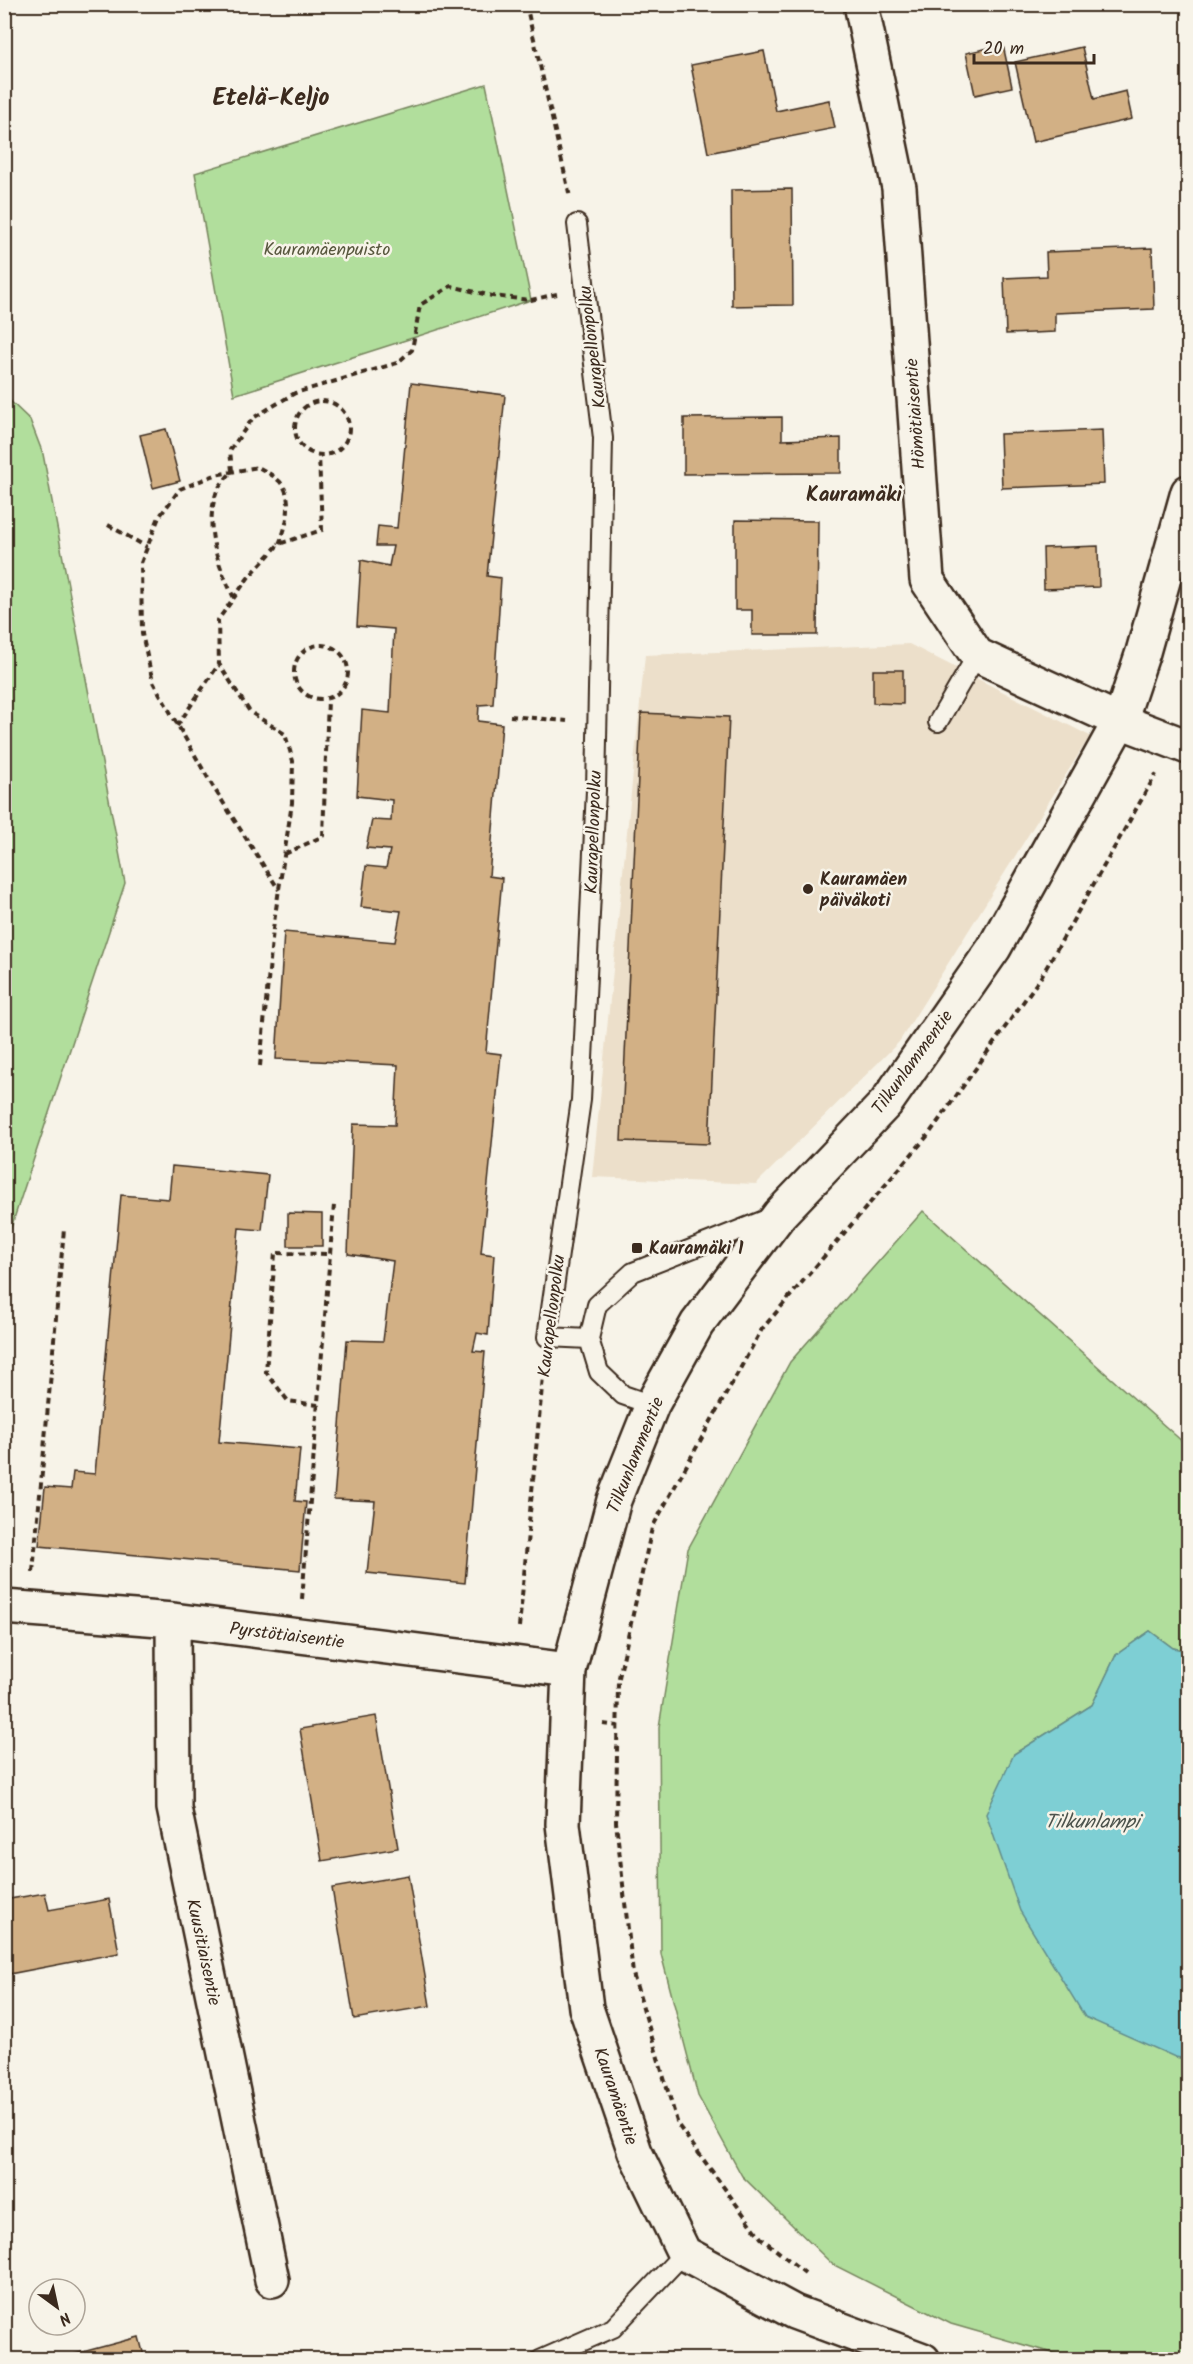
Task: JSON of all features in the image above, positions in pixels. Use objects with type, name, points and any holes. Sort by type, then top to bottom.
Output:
[{"type":"street","name":"Hömötiaisentie","points":[[861,4],[899,188],[927,580],[977,655]]},
{"type":"street","name":"Tilkunlammentie","points":[[569,1670],[614,1500],[652,1405],[697,1324],[780,1214],[886,1103],[994,948],[1120,721],[1143,652],[1188,492]]},
{"type":"street","points":[[977,655],[1120,721],[1181,745]]},
{"type":"street","name":"Pyrstötiaisentie","points":[[17,1608],[173,1620],[569,1670]]},
{"type":"street","name":"Kuusitiaisentie","points":[[173,1620],[174,1808],[272,2280]]},
{"type":"street","name":"Kauramäentie","points":[[569,1670],[563,1824],[586,2008],[635,2152],[684,2253]]},
{"type":"street","points":[[684,2253],[794,2312],[923,2360]]},
{"type":"lane","name":"Kaurapellonpolku","points":[[546,1337],[581,1100],[597,724],[603,438],[577,224]]},
{"type":"lane","points":[[939,722],[977,655]]},
{"type":"lane","points":[[652,1405],[623,1395],[599,1372],[589,1339],[597,1305],[633,1272],[780,1214]]},
{"type":"lane","points":[[546,1337],[589,1339]]},
{"type":"lane","points":[[540,2360],[614,2328],[684,2253]]},
{"type":"path","points":[[526,4],[577,224]]},
{"type":"path","points":[[234,598],[218,567],[210,525],[216,492],[232,471],[230,450],[253,418],[295,393],[397,363],[412,350],[420,305],[451,286],[492,296],[531,300],[585,288]]},
{"type":"path","points":[[316,400],[335,403],[348,417],[349,436],[337,450],[319,455],[304,448],[298,441],[295,424],[302,409],[316,400]]},
{"type":"path","points":[[279,544],[322,530],[319,455]]},
{"type":"path","points":[[260,1066],[279,891],[292,803],[293,761],[285,734],[250,712],[219,664],[218,620],[248,578],[279,544],[284,533],[289,506],[281,481],[258,466],[215,475],[180,489],[159,517],[141,563],[142,634],[153,682],[177,726],[279,891]]},
{"type":"path","points":[[108,525],[147,547]]},
{"type":"path","points":[[325,645],[342,654],[349,671],[348,680],[343,689],[328,699],[310,697],[297,686],[295,678],[296,661],[301,654],[316,646],[325,645]]},
{"type":"path","points":[[177,726],[219,664]]},
{"type":"path","points":[[285,854],[323,837],[328,699]]},
{"type":"path","points":[[510,716],[597,724]]},
{"type":"path","points":[[812,2278],[760,2238],[678,2125],[633,1974],[616,1822],[618,1682],[652,1528],[762,1329],[929,1134],[1041,977],[1181,745]]},
{"type":"path","points":[[298,1636],[334,1205]]},
{"type":"path","points":[[17,1608],[64,1229]]},
{"type":"path","points":[[318,1405],[288,1401],[266,1372],[275,1253],[329,1254]]},
{"type":"path","name":"Kaurapellonpolku","points":[[515,1663],[546,1337]]},
{"type":"shaded area","name":"Kauramäen päiväkoti","points":[[909,644],[1090,736],[899,1042],[756,1184],[592,1177],[645,655]]},
{"type":"green space","name":"Kauramäenpuisto","points":[[486,84],[531,300],[234,395],[195,173]]},
{"type":"green space","points":[[5,396],[30,420],[43,454],[125,883],[5,1246]]},
{"type":"green space","points":[[923,1211],[1184,1443],[1188,1442],[1188,1651],[1173,1648],[1150,1631],[1116,1655],[1092,1705],[1014,1754],[1175,2057],[1188,2059],[1188,2359],[1073,2359],[951,2324],[832,2264],[742,2176],[698,2096],[661,1954],[659,1727],[688,1549],[790,1362]]},
{"type":"water","name":"Tilkunlampi","points":[[1150,1631],[1173,1648],[1188,1651],[1188,2059],[1175,2057],[1085,2017],[1020,1911],[986,1814],[1014,1754],[1092,1705],[1116,1655]]},
{"type":"building","points":[[1003,45],[1012,87],[975,95],[966,53]]},
{"type":"building","points":[[1082,47],[1094,99],[1126,91],[1132,119],[1033,142],[1015,62]]},
{"type":"building","points":[[764,51],[776,111],[829,100],[835,128],[708,153],[691,65]]},
{"type":"building","points":[[792,189],[793,305],[732,306],[731,190]]},
{"type":"building","points":[[1152,248],[1154,309],[1055,313],[1055,332],[1006,334],[1004,278],[1047,276],[1046,252]]},
{"type":"building","points":[[411,383],[505,395],[487,576],[501,578],[493,704],[479,705],[478,721],[502,724],[489,876],[502,878],[486,1052],[501,1054],[481,1253],[494,1255],[488,1335],[477,1333],[473,1351],[485,1352],[465,1583],[367,1573],[375,1501],[334,1499],[347,1340],[383,1341],[393,1261],[348,1254],[353,1124],[395,1125],[398,1065],[276,1059],[284,932],[395,942],[401,911],[361,907],[366,866],[386,868],[390,850],[366,848],[372,820],[391,821],[392,800],[357,796],[362,710],[390,713],[394,629],[357,626],[361,560],[389,566],[393,546],[376,546],[378,526],[397,528]]},
{"type":"building","points":[[782,417],[782,440],[841,438],[841,473],[684,474],[684,418]]},
{"type":"building","points":[[166,429],[180,481],[153,488],[140,435]]},
{"type":"building","points":[[1102,430],[1104,484],[1002,488],[1000,434]]},
{"type":"building","points":[[735,520],[818,521],[817,635],[752,635],[752,610],[735,610]]},
{"type":"building","points":[[1098,546],[1099,587],[1044,589],[1043,548]]},
{"type":"building","points":[[873,670],[903,670],[903,704],[873,703]]},
{"type":"building","points":[[641,713],[729,717],[709,1144],[621,1141]]},
{"type":"building","points":[[172,1166],[268,1175],[262,1230],[239,1228],[219,1442],[300,1449],[295,1501],[306,1502],[300,1570],[39,1546],[45,1487],[71,1489],[73,1472],[95,1474],[121,1195],[169,1199]]},
{"type":"building","points":[[288,1213],[322,1214],[322,1246],[288,1246]]},
{"type":"building","points":[[376,1716],[398,1848],[322,1861],[300,1729]]},
{"type":"building","points":[[408,1875],[430,2006],[354,2019],[332,1888]]},
{"type":"building","points":[[45,1893],[49,1910],[109,1899],[119,1953],[4,1975],[4,1900]]},
{"type":"building","points":[[139,2337],[145,2360],[77,2360],[75,2354]]},
{"type":"place","name":"Kauramäen päiväkoti","points":[[808,889]]},
{"type":"place","name":"Kauramäki 1","points":[[637,1248]]},
{"type":"district","name":"Etelä-Keljo","points":[[271,97]]},
{"type":"district","name":"Kauramäki","points":[[854,494]]}]
